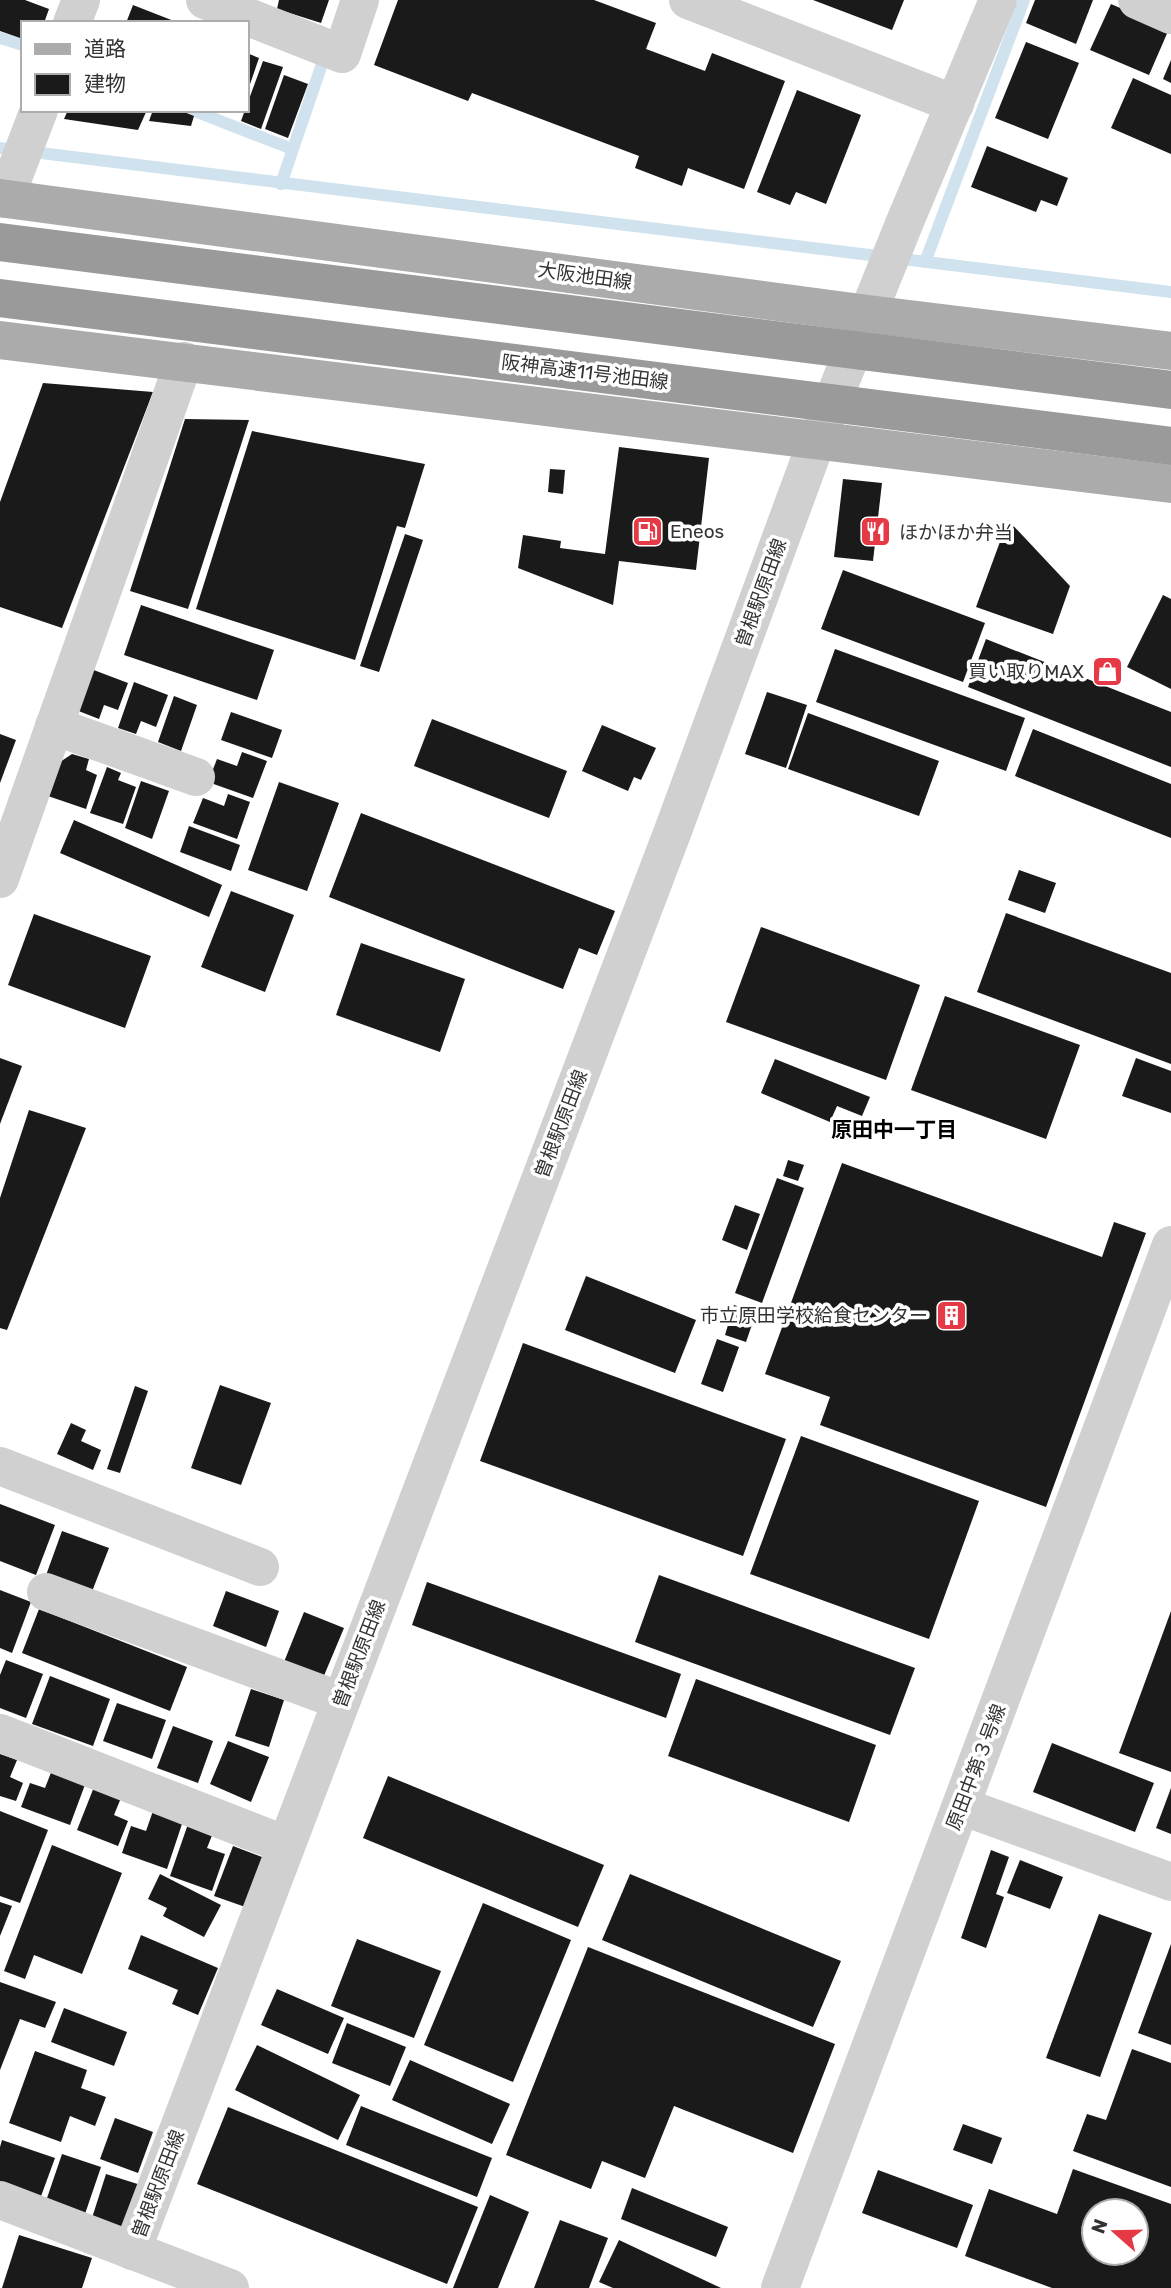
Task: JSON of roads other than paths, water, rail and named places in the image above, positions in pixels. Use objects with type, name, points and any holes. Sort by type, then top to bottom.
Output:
[{"type":"highway","points":[[0,242],[1171,390]]},
{"type":"highway","name":"阪神高速11号池田線","points":[[0,298],[1171,446]]},
{"type":"main road","name":"大阪池田線","points":[[7,189],[874,299],[1171,351]]},
{"type":"main road","points":[[0,340],[1171,484]]},
{"type":"street","points":[[73,21],[80,0]]},
{"type":"street","points":[[205,0],[342,54],[360,0]]},
{"type":"street","points":[[688,0],[955,104]]},
{"type":"street","name":"曽根駅原田線","points":[[132,2251],[674,828],[817,440],[998,0]]},
{"type":"street","points":[[1137,0],[1171,15]]},
{"type":"street","points":[[7,189],[36,118]]},
{"type":"street","points":[[0,879],[184,361]]},
{"type":"street","points":[[54,726],[196,777]]},
{"type":"street","name":"原田中第３号線","points":[[780,2288],[1171,1245]]},
{"type":"street","points":[[0,1466],[260,1567]]},
{"type":"street","points":[[46,1591],[341,1700]]},
{"type":"street","points":[[0,1733],[286,1845]]},
{"type":"street","points":[[961,1806],[1171,1882]]},
{"type":"street","points":[[0,2200],[230,2288]]},
{"type":"waterway","points":[[925,262],[1024,0]]},
{"type":"waterway","points":[[0,38],[21,44]]},
{"type":"waterway","points":[[281,184],[323,61]]},
{"type":"waterway","points":[[197,112],[292,149]]},
{"type":"waterway","points":[[0,148],[1171,292]]},
{"type":"place","name":"Eneos","points":[[647,531]]},
{"type":"place","name":"ほかほか弁当","points":[[876,532]]},
{"type":"place","name":"買い取りMAX","points":[[1107,671]]},
{"type":"place","name":"市立原田学校給食センター","points":[[951,1315]]},
{"type":"district","name":"原田中一丁目","points":[[894,1129]]}]
